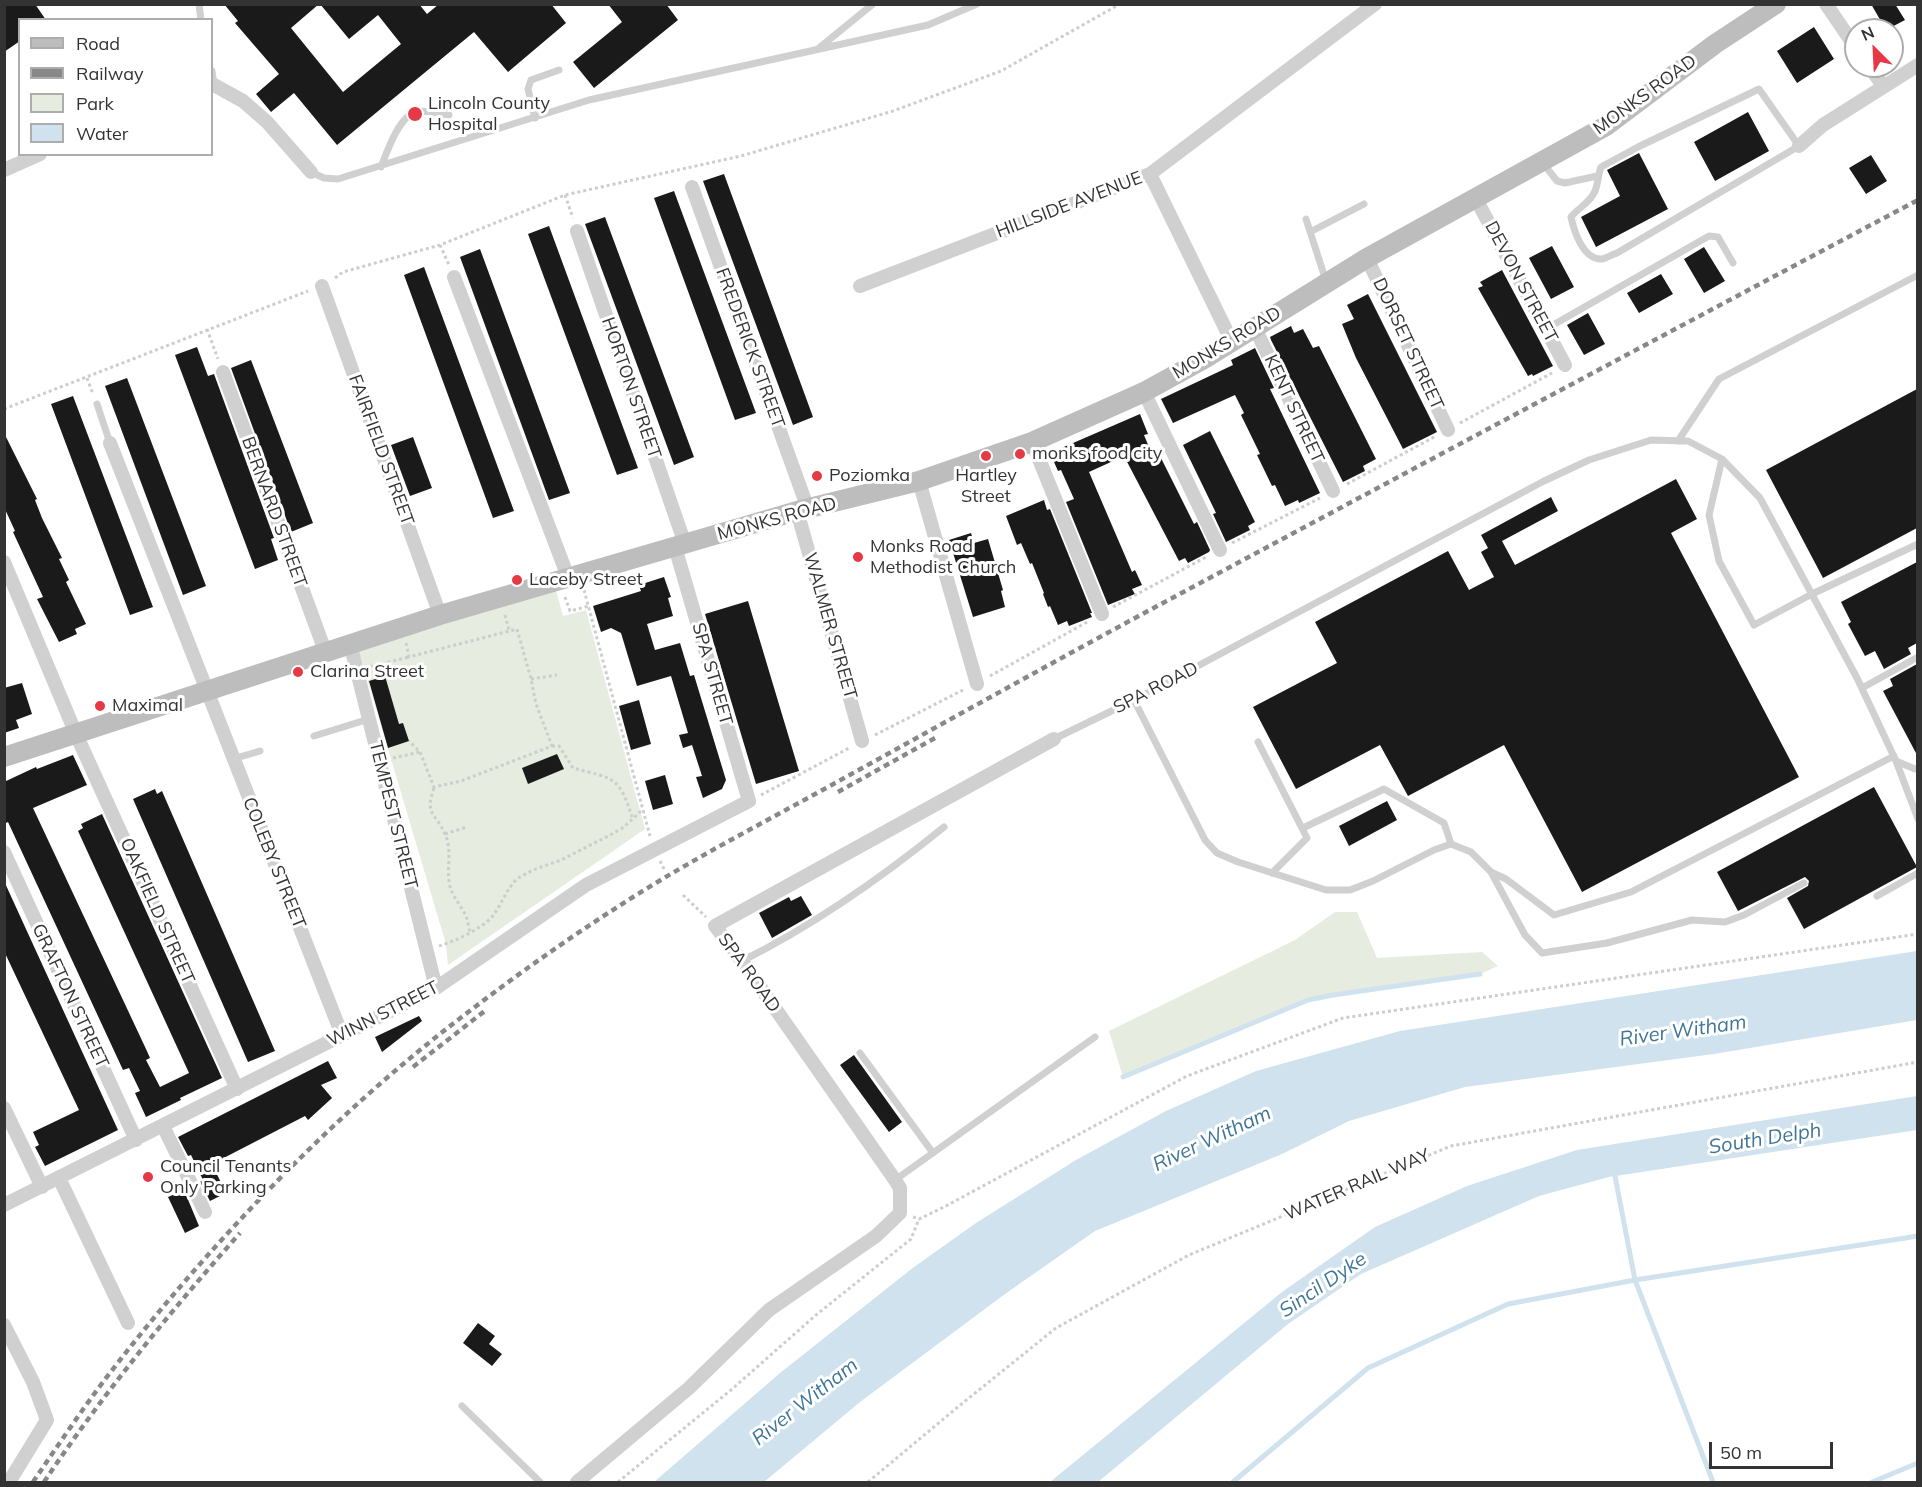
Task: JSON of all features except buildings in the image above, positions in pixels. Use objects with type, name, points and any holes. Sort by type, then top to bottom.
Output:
[{"type":"main road","name":"MONKS ROAD","points":[[4,757],[440,615],[802,510],[919,481],[1032,442],[1144,392],[1232,342],[1367,258],[1606,126],[1738,28],[1776,4]]},
{"type":"street","name":"HILLSIDE AVENUE","points":[[860,286],[1150,174],[1375,4]]},
{"type":"street","points":[[1826,4],[1844,30]]},
{"type":"street","points":[[1799,146],[1823,125],[1917,64]]},
{"type":"street","points":[[1877,78],[1883,86]]},
{"type":"street","points":[[213,81],[243,101],[267,122],[311,172]]},
{"type":"street","points":[[4,170],[36,156]]},
{"type":"street","points":[[1150,174],[1232,342]]},
{"type":"street","name":"FREDERICK STREET","points":[[692,187],[802,510]]},
{"type":"street","name":"DEVON STREET","points":[[1476,199],[1565,365]]},
{"type":"street","name":"HORTON STREET","points":[[577,231],[680,545]]},
{"type":"street","name":"DORSET STREET","points":[[1367,258],[1448,430]]},
{"type":"street","points":[[454,277],[564,578]]},
{"type":"street","name":"FAIRFIELD STREET","points":[[322,286],[440,615]]},
{"type":"street","name":"KENT STREET","points":[[1255,327],[1333,491]]},
{"type":"street","name":"BERNARD STREET","points":[[222,372],[325,651]]},
{"type":"street","points":[[1144,392],[1220,550]]},
{"type":"street","points":[[1032,442],[1102,614]]},
{"type":"street","points":[[110,443],[206,692]]},
{"type":"street","points":[[919,481],[977,684]]},
{"type":"street","name":"WALMER STREET","points":[[802,510],[862,741]]},
{"type":"street","name":"SPA STREET","points":[[680,545],[749,801]]},
{"type":"street","name":"OAKFIELD STREET","points":[[4,562],[76,734],[237,1089]]},
{"type":"street","name":"TEMPEST STREET","points":[[350,643],[436,988]]},
{"type":"street","name":"COLEBY STREET","points":[[206,692],[342,1035]]},
{"type":"street","name":"SPA ROAD","points":[[900,1213],[900,1188],[895,1179],[715,926],[1054,739]]},
{"type":"street","name":"WINN STREET","points":[[4,1205],[436,988],[586,885],[749,801]]},
{"type":"street","name":"GRAFTON STREET","points":[[4,852],[136,1140]]},
{"type":"street","points":[[4,1108],[42,1187]]},
{"type":"street","points":[[163,1126],[205,1212]]},
{"type":"street","points":[[59,1178],[128,1323]]},
{"type":"street","points":[[577,1482],[689,1388],[770,1310],[876,1236],[900,1213]]},
{"type":"street","points":[[4,1325],[33,1382],[47,1420],[9,1482]]},
{"type":"lane","points":[[818,49],[873,4]]},
{"type":"lane","points":[[311,172],[324,178],[338,179],[589,100],[928,25],[977,4]]},
{"type":"lane","points":[[535,118],[528,89],[531,80],[559,70]]},
{"type":"lane","points":[[1759,89],[1799,146],[1617,253],[1602,259],[1584,249],[1574,231],[1571,217],[1578,208],[1591,199],[1596,189],[1601,166],[1759,89]]},
{"type":"lane","points":[[381,167],[399,126],[410,114],[418,111],[449,115]]},
{"type":"lane","points":[[1542,162],[1557,181],[1565,183],[1597,176]]},
{"type":"lane","points":[[1310,232],[1364,204]]},
{"type":"lane","points":[[1306,219],[1326,283]]},
{"type":"lane","points":[[1546,329],[1709,237],[1718,237],[1733,263]]},
{"type":"lane","points":[[1678,441],[1719,379],[1917,275]]},
{"type":"lane","points":[[97,404],[110,443]]},
{"type":"lane","name":"SPA ROAD","points":[[1054,739],[1134,700],[1544,481],[1589,460],[1651,440],[1688,441],[1722,459],[1760,498],[1862,688],[1895,759],[1917,819]]},
{"type":"lane","points":[[1722,459],[1709,515],[1719,561],[1754,625],[1812,594],[1917,544]]},
{"type":"lane","points":[[1862,688],[1917,657]]},
{"type":"lane","points":[[1134,700],[1205,840],[1217,853],[1326,890],[1350,890],[1451,844],[1471,852],[1491,872],[1526,935],[1542,953],[1607,943],[1692,920],[1725,922],[1804,883]]},
{"type":"lane","points":[[314,736],[369,719]]},
{"type":"lane","points":[[1258,742],[1307,838],[1272,873]]},
{"type":"lane","points":[[233,759],[260,751]]},
{"type":"lane","points":[[1491,872],[1506,879],[1554,915],[1631,892],[1895,759],[1914,770],[1917,768]]},
{"type":"lane","points":[[1303,828],[1384,789],[1444,823],[1451,844]]},
{"type":"lane","points":[[742,961],[821,918],[914,852],[944,827]]},
{"type":"lane","points":[[1877,896],[1917,873]]},
{"type":"lane","points":[[895,1179],[1095,1037]]},
{"type":"lane","points":[[860,1053],[933,1153]]},
{"type":"lane","points":[[462,1406],[540,1482]]},
{"type":"path","points":[[4,409],[322,286],[343,272],[440,245],[565,195],[741,156],[893,111],[1001,71],[1120,4]]},
{"type":"path","points":[[565,195],[577,231]]},
{"type":"path","points":[[440,245],[454,277]]},
{"type":"path","points":[[207,329],[222,372]]},
{"type":"path","points":[[749,801],[977,684],[1102,614],[1448,430],[1565,365]]},
{"type":"path","points":[[87,377],[97,404]]},
{"type":"path","points":[[564,578],[570,611],[588,606],[645,812],[653,850]]},
{"type":"path","points":[[402,627],[409,657]]},
{"type":"path","points":[[357,670],[517,629],[536,704],[552,746]]},
{"type":"path","points":[[531,679],[557,675]]},
{"type":"path","points":[[409,741],[420,752],[434,787],[430,809],[445,834],[448,845],[448,882],[466,915],[470,932]]},
{"type":"path","points":[[434,787],[461,781],[552,746],[559,746],[573,768],[603,776],[617,783],[625,794],[633,817]]},
{"type":"path","points":[[379,761],[420,752]]},
{"type":"path","points":[[426,951],[446,944],[483,925],[494,915],[509,886],[518,878],[603,839],[624,827],[640,812],[645,812]]},
{"type":"path","points":[[445,834],[467,827]]},
{"type":"path","points":[[683,895],[715,926]]},
{"type":"path","points":[[900,1213],[919,1219],[944,1208],[1188,1076],[1343,1018],[1917,934]]},
{"type":"path","name":"WATER RAIL WAY","points":[[868,1482],[1056,1328],[1189,1255],[1451,1146],[1917,1062]]},
{"type":"path","points":[[618,1482],[731,1390],[816,1315],[911,1239],[919,1219]]},
{"type":"green space","points":[[555,587],[563,616],[586,610],[645,829],[448,965],[446,944],[358,648]]},
{"type":"green space","points":[[1335,912],[1357,912],[1377,958],[1482,952],[1498,966],[1480,974],[1308,1000],[1123,1077],[1109,1031],[1295,940]]},
{"type":"water","name":"River Witham","points":[[1917,951],[1917,1020],[1714,1054],[1465,1087],[1349,1121],[1282,1154],[1095,1231],[1005,1294],[860,1402],[764,1482],[654,1482],[780,1373],[914,1267],[976,1223],[1076,1160],[1166,1111],[1256,1071],[1400,1031]]},
{"type":"water","points":[[1917,1096],[1917,1130],[1609,1177],[1539,1196],[1361,1274],[1288,1324],[1098,1482],[1050,1482],[1282,1292],[1375,1227],[1467,1186],[1577,1150]]},
{"type":"waterway","points":[[1123,1077],[1308,1000],[1480,974]]},
{"type":"waterway","points":[[1614,1171],[1635,1280],[1713,1482]]},
{"type":"waterway","points":[[1233,1482],[1368,1368],[1508,1304],[1635,1280],[1918,1236]]},
{"type":"waterway","points":[[1872,1482],[1918,1463]]},
{"type":"railway","points":[[33,1482],[75,1420],[120,1360],[195,1270],[277,1181],[364,1098],[454,1023],[583,930],[709,852],[1082,647],[1918,200]]},
{"type":"railway","points":[[838,792],[935,738]]},
{"type":"railway","points":[[413,1067],[486,1010]]},
{"type":"railway","points":[[44,1482],[138,1354],[240,1233]]},
{"type":"place","name":"Lincoln County Hospital","points":[[415,114]]},
{"type":"place","name":"monks food city","points":[[1020,454]]},
{"type":"place","name":"Hartley Street","points":[[986,456]]},
{"type":"place","name":"Poziomka","points":[[817,476]]},
{"type":"place","name":"Monks Road Methodist Church","points":[[858,557]]},
{"type":"place","name":"Laceby Street","points":[[517,580]]},
{"type":"place","name":"Clarina Street","points":[[298,672]]},
{"type":"place","name":"Maximal","points":[[100,706]]},
{"type":"place","name":"Council Tenants Only Parking","points":[[148,1177]]},
{"type":"water label","name":"South Delph","points":[[1765,1139]]},
{"type":"water label","name":"Sincil Dyke","points":[[1323,1285]]}]
